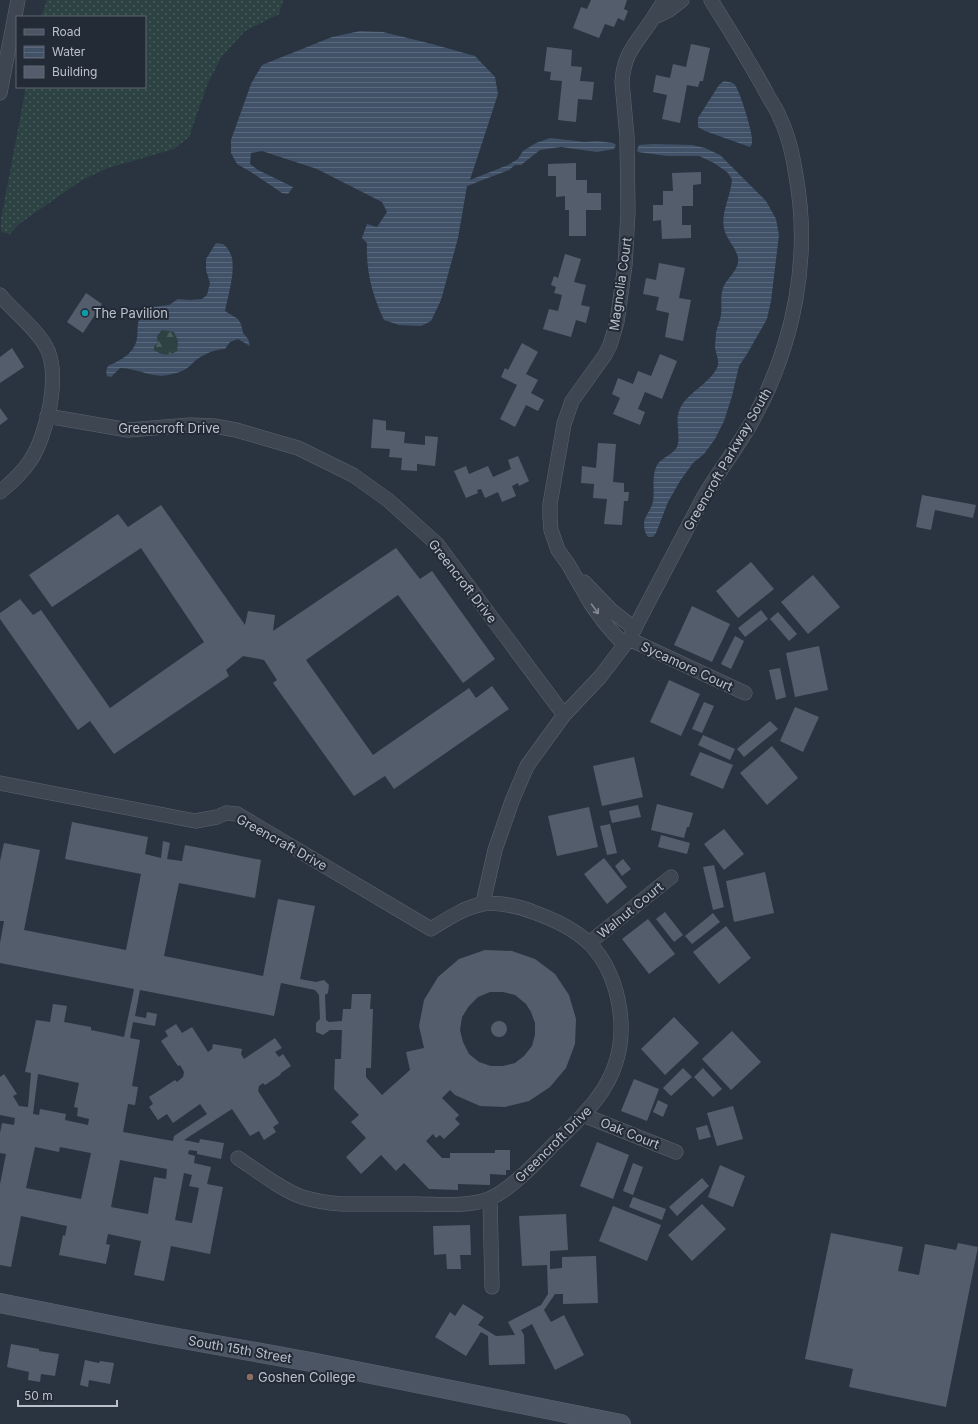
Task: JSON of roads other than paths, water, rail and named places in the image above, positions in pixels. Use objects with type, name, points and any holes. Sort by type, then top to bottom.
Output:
[{"type":"street","points":[[0,93],[18,0]]},
{"type":"street","name":"Magnolia Court","points":[[629,638],[604,622],[591,604],[568,564],[558,550],[551,530],[550,517],[552,488],[567,413],[572,401],[605,355],[617,322],[627,238],[628,158],[622,70],[634,43],[653,18],[661,4],[666,0]]},
{"type":"street","name":"Magnolia Court","points":[[653,18],[669,10],[682,0]]},
{"type":"street","name":"Greencroft Parkway South","points":[[564,714],[600,677],[629,638],[714,478],[755,417],[782,357],[796,302],[802,216],[799,191],[788,141],[780,117],[756,73],[711,0]]},
{"type":"street","points":[[0,295],[40,338],[50,354],[52,367],[52,380],[47,416],[40,441],[29,462],[14,481],[0,492]]},
{"type":"street","name":"Greencroft Drive","points":[[47,416],[128,430],[190,425],[214,426],[236,430],[298,448],[353,475],[388,500],[437,544],[564,714]]},
{"type":"street","name":"Magnolia Court","points":[[568,564],[612,611],[629,638]]},
{"type":"street","name":"Sycamore Court","points":[[629,638],[745,693]]},
{"type":"street","points":[[483,904],[495,850],[516,790],[527,766],[564,714]]},
{"type":"street","name":"Greencraft Drive","points":[[0,783],[195,820],[217,817],[226,813],[237,814],[431,929]]},
{"type":"street","name":"Walnut Court","points":[[589,943],[671,877]]},
{"type":"street","name":"Greencroft Drive","points":[[238,1158],[279,1185],[301,1197],[329,1203],[445,1204],[478,1202],[490,1199],[514,1182],[583,1115],[600,1096],[610,1079],[616,1064],[622,1028],[615,988],[599,955],[589,943],[560,922],[526,909],[505,905],[483,904],[457,913],[431,929]]},
{"type":"street","name":"Oak Court","points":[[583,1115],[676,1152]]},
{"type":"street","points":[[490,1199],[492,1287]]},
{"type":"street","name":"South 15th Street","points":[[0,1303],[150,1333],[304,1360],[621,1424]]},
{"type":"water","points":[[360,31],[383,32],[475,56],[495,77],[498,94],[470,180],[508,165],[518,159],[523,151],[536,143],[550,138],[585,142],[597,141],[613,143],[616,145],[614,149],[597,152],[561,147],[540,150],[521,165],[515,165],[509,170],[467,186],[458,238],[441,300],[431,321],[421,326],[399,325],[384,320],[373,292],[369,273],[367,243],[362,238],[367,224],[377,227],[387,212],[382,202],[317,169],[262,151],[251,153],[250,164],[258,170],[293,187],[288,194],[282,193],[237,164],[231,153],[231,140],[251,84],[262,65],[332,37]]},
{"type":"water","points":[[724,81],[734,84],[740,96],[752,137],[752,144],[750,147],[705,131],[698,127],[698,118],[719,85]]},
{"type":"water","points":[[639,145],[692,145],[705,148],[720,155],[766,201],[776,219],[779,235],[771,301],[767,319],[739,366],[724,421],[715,439],[704,454],[693,463],[680,481],[668,502],[656,533],[653,537],[648,537],[645,531],[644,523],[653,501],[655,470],[659,462],[673,452],[677,447],[678,415],[682,405],[686,399],[709,379],[717,368],[718,360],[715,344],[716,333],[721,315],[722,291],[724,285],[736,269],[738,262],[736,251],[725,232],[723,219],[732,179],[727,172],[714,163],[699,156],[667,156],[638,152],[637,150]]},
{"type":"water","points":[[216,243],[223,244],[229,250],[233,264],[230,289],[225,311],[238,319],[250,346],[238,339],[230,342],[225,349],[213,351],[203,356],[183,371],[177,373],[159,376],[120,368],[111,377],[107,376],[106,371],[108,366],[127,355],[136,343],[138,322],[143,314],[153,307],[169,305],[178,299],[202,299],[207,295],[210,283],[206,270],[206,259]],"holes":[[[162,330],[174,332],[178,341],[177,351],[165,355],[154,350],[154,346],[158,343],[157,336]]]},
{"type":"place","name":"The Pavilion","points":[[85,313]]},
{"type":"place","name":"Goshen College","points":[[250,1377]]}]
